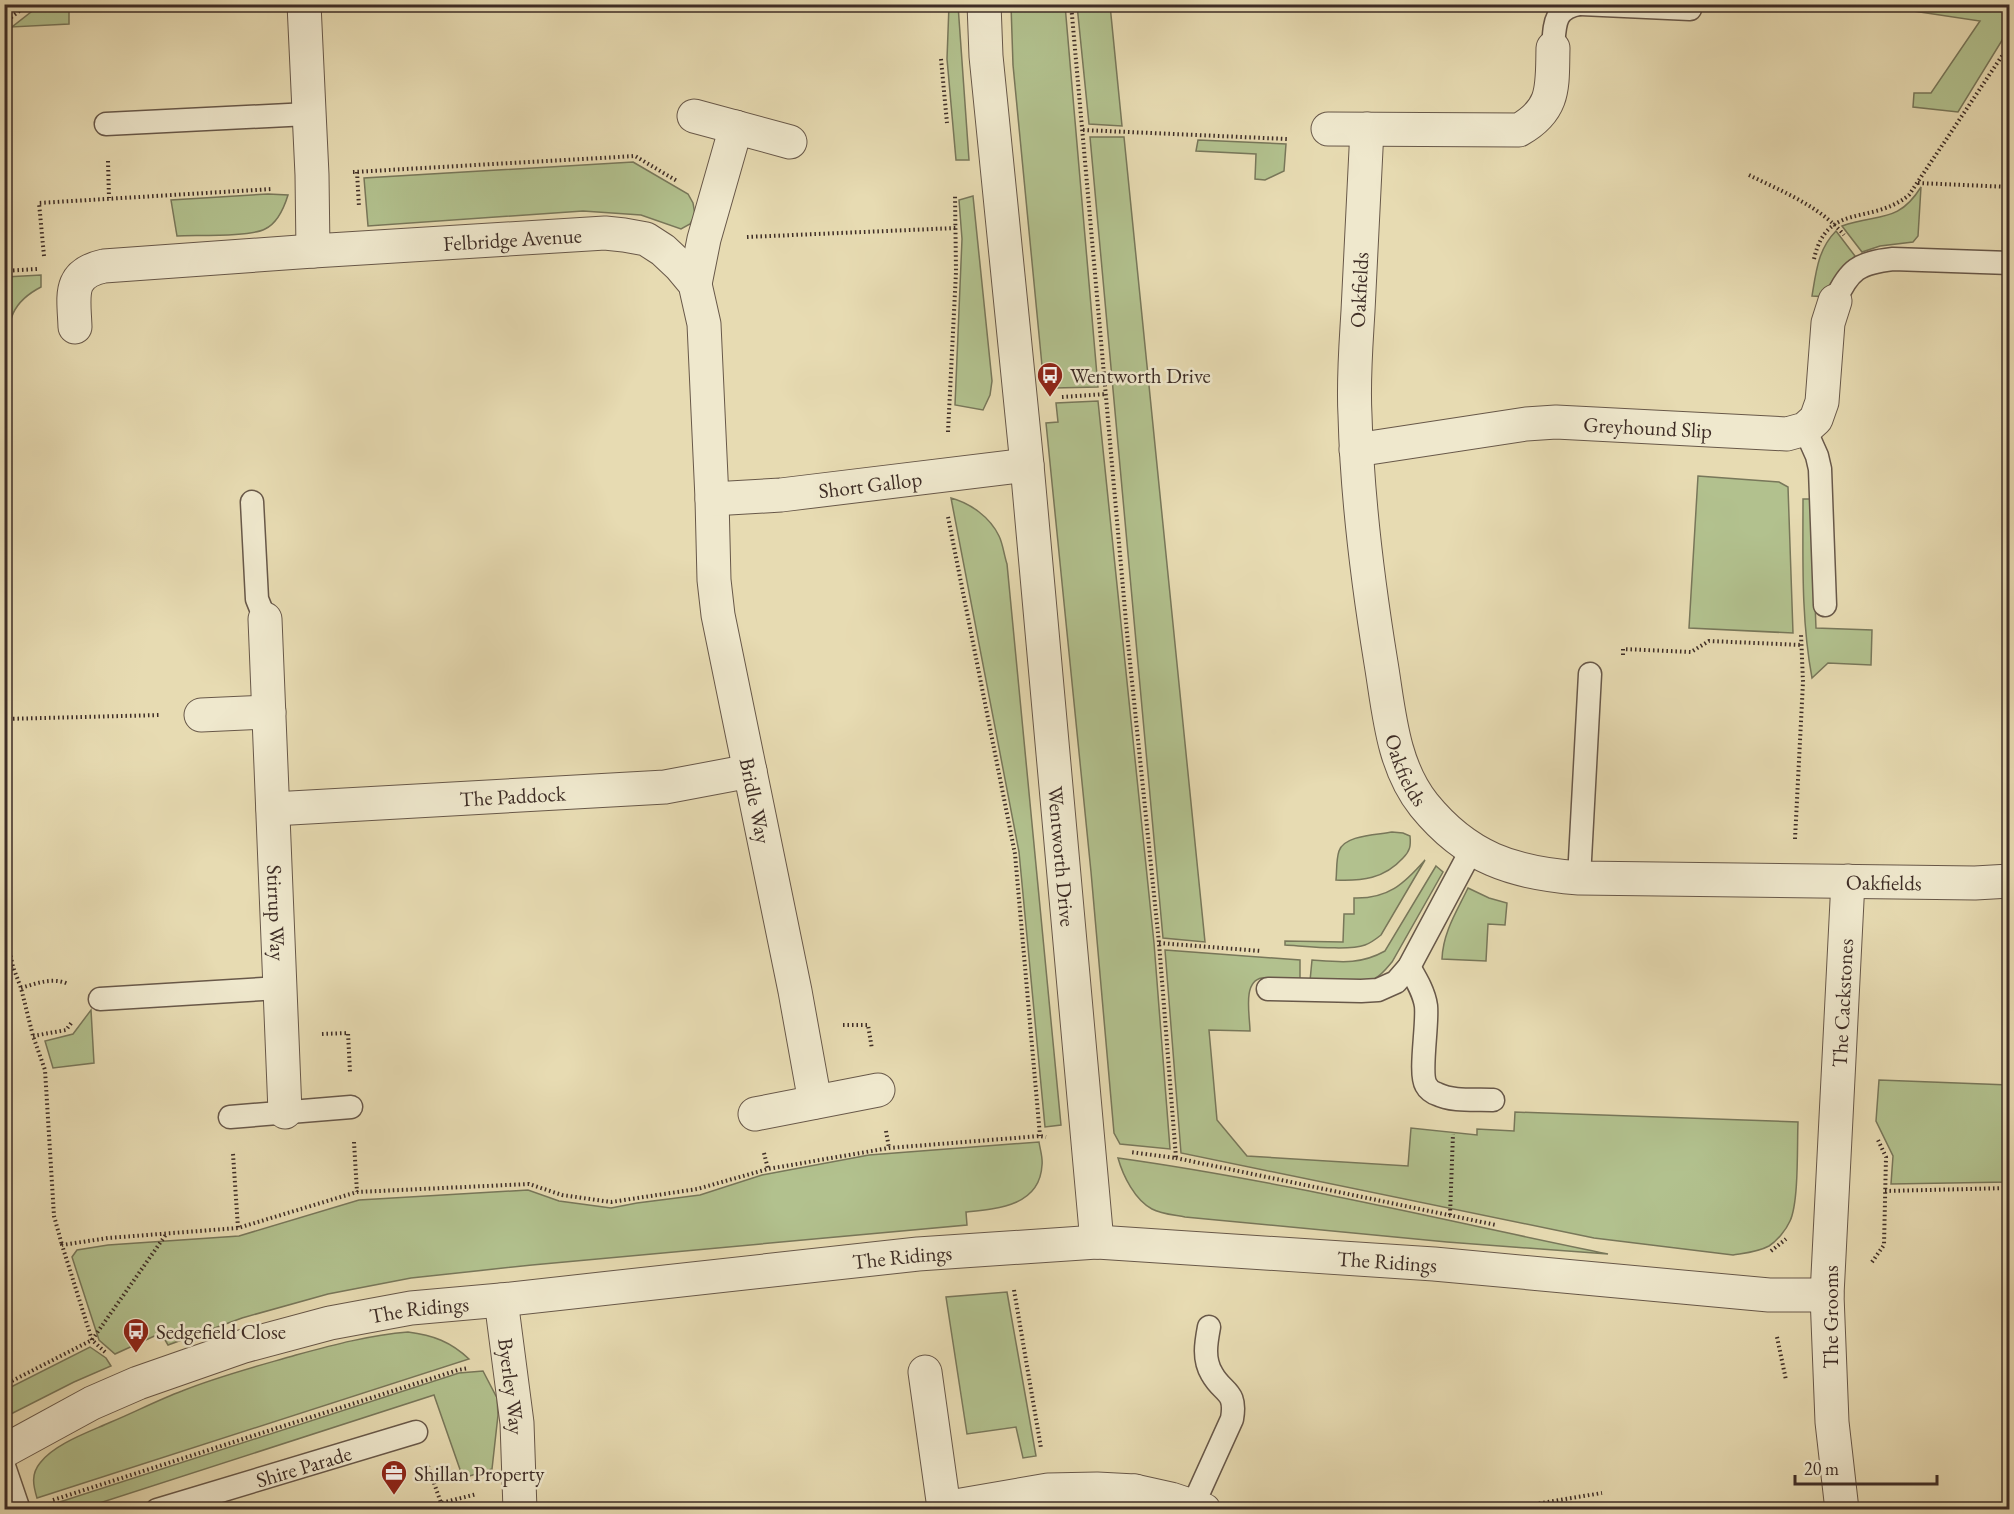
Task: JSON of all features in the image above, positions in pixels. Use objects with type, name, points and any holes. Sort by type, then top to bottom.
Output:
[{"type":"street","points":[[304,4],[313,251]]},
{"type":"street","name":"Wentworth Drive","points":[[984,4],[986,56],[1027,465],[1097,1242]]},
{"type":"street","points":[[1328,129],[1519,130],[1533,122],[1547,106],[1551,90],[1553,48]]},
{"type":"street","points":[[694,116],[790,142]]},
{"type":"street","name":"Felbridge Avenue","points":[[712,499],[704,324],[695,284],[704,239],[736,127]]},
{"type":"street","name":"Oakfields","points":[[1367,129],[1355,372],[1356,450],[1376,633],[1396,749],[1413,788],[1424,804],[1450,831],[1472,849],[1522,871],[1544,875],[1579,878],[1793,882],[1975,883],[2010,881]]},
{"type":"street","name":"Felbridge Avenue","points":[[75,327],[75,285],[81,275],[92,269],[104,266],[313,251],[624,234],[646,239],[663,250],[695,284]]},
{"type":"street","points":[[1805,429],[1816,419],[1822,402],[1828,323],[1835,301]]},
{"type":"street","name":"Greyhound Slip","points":[[1356,450],[1526,424],[1556,422],[1787,434],[1805,429]]},
{"type":"street","name":"Short Gallop","points":[[712,499],[781,495],[1027,465]]},
{"type":"street","name":"Bridle Way","points":[[712,499],[714,580],[718,615],[815,1102]]},
{"type":"street","name":"Stirrup Way","points":[[265,619],[285,1112]]},
{"type":"street","points":[[201,715],[269,712]]},
{"type":"street","name":"The Paddock","points":[[273,809],[665,787],[750,771]]},
{"type":"street","name":"The Cackstones","points":[[1836,1124],[1848,881]]},
{"type":"street","points":[[755,1114],[878,1090]]},
{"type":"street","name":"The Grooms","points":[[1836,1124],[1827,1295],[1832,1422],[1842,1509]]},
{"type":"street","name":"The Ridings","points":[[4,1451],[92,1403],[138,1383],[244,1346],[364,1316],[411,1308],[803,1266],[1007,1248],[1097,1242],[1434,1264],[1768,1295],[1827,1295]]},
{"type":"street","name":"Byerley Way","points":[[501,1300],[517,1423],[519,1496]]},
{"type":"street","points":[[925,1372],[944,1509],[1048,1490],[1097,1489],[1136,1500],[1198,1507]]},
{"type":"lane","points":[[1553,48],[1558,15],[1566,7],[1580,4],[1690,9]]},
{"type":"lane","points":[[106,124],[308,114]]},
{"type":"lane","points":[[1835,301],[1851,272],[1863,265],[1893,259],[2010,263]]},
{"type":"lane","points":[[1805,429],[1820,469],[1825,606]]},
{"type":"lane","points":[[252,502],[257,599],[265,619]]},
{"type":"lane","points":[[1579,878],[1590,674]]},
{"type":"lane","points":[[1268,989],[1360,991],[1378,990],[1396,982],[1409,967],[1472,849]]},
{"type":"lane","points":[[1409,967],[1419,984],[1425,1003],[1427,1025],[1424,1076],[1426,1086],[1436,1094],[1448,1098],[1493,1100]]},
{"type":"lane","points":[[92,998],[280,988]]},
{"type":"lane","points":[[230,1117],[351,1107]]},
{"type":"lane","points":[[1198,1507],[1232,1419],[1234,1408],[1232,1398],[1212,1375],[1207,1360],[1205,1347],[1209,1327]]},
{"type":"lane","name":"Shire Parade","points":[[157,1509],[416,1432]]},
{"type":"lane","points":[[4,1466],[18,1509]]},
{"type":"path","points":[[4,23],[28,4]]},
{"type":"path","points":[[1813,264],[1817,245],[1824,233],[1834,224],[1847,218],[1879,212],[1899,203],[1918,183],[2010,44]]},
{"type":"path","points":[[941,57],[948,124]]},
{"type":"path","points":[[1083,130],[1290,139]]},
{"type":"path","points":[[108,161],[109,198]]},
{"type":"path","points":[[1749,175],[1800,201],[1834,224],[1848,240],[1863,265]]},
{"type":"path","points":[[1918,183],[2010,187]]},
{"type":"path","points":[[955,191],[956,272],[945,476],[948,516],[1015,854],[1040,1136]]},
{"type":"path","points":[[704,239],[956,228]]},
{"type":"path","points":[[1061,397],[1106,394]]},
{"type":"path","points":[[1793,882],[1803,682],[1800,623]]},
{"type":"path","points":[[1590,674],[1621,676],[1623,648],[1691,652],[1709,641],[1802,645]]},
{"type":"path","points":[[4,719],[201,715]]},
{"type":"path","points":[[4,924],[12,967],[21,988],[33,1036],[45,1070],[54,1216],[62,1245]]},
{"type":"path","points":[[1159,943],[1272,952]]},
{"type":"path","points":[[4,970],[12,967]]},
{"type":"path","points":[[21,988],[38,982],[60,980],[92,998],[66,1030],[33,1036]]},
{"type":"path","points":[[1448,1098],[1454,1132],[1450,1215]]},
{"type":"path","points":[[230,1117],[238,1228]]},
{"type":"path","points":[[1176,1158],[1499,1226]]},
{"type":"path","points":[[1866,1271],[1884,1245],[1885,1191],[2010,1188]]},
{"type":"path","points":[[92,1340],[167,1233]]},
{"type":"path","points":[[1007,1248],[1048,1490]]},
{"type":"path","points":[[46,1502],[458,1370],[508,1361]]},
{"type":"path","points":[[416,1432],[441,1503]]},
{"type":"path","points":[[1499,1509],[1602,1493]]},
{"type":"path","points":[[421,1509],[441,1503],[519,1496]]},
{"type":"green space","points":[[40,5],[69,5],[69,24],[12,27]]},
{"type":"green space","points":[[949,5],[958,5],[969,160],[956,160],[947,59]]},
{"type":"green space","points":[[1011,5],[1065,5],[1098,387],[1054,388],[1053,375],[1043,376],[1013,65]]},
{"type":"green space","points":[[1077,5],[1110,5],[1122,126],[1089,124]]},
{"type":"green space","points":[[1873,5],[2009,5],[2009,29],[1958,112],[1913,107],[1914,93],[1931,93],[1980,21]]},
{"type":"green space","points":[[1090,137],[1124,137],[1205,942],[1163,938]]},
{"type":"green space","points":[[1198,140],[1286,144],[1284,171],[1265,180],[1255,179],[1256,154],[1196,151]]},
{"type":"green space","points":[[633,162],[688,194],[693,203],[695,215],[690,224],[681,229],[641,215],[583,211],[368,226],[364,178]]},
{"type":"green space","points":[[1921,187],[1918,236],[1913,242],[1880,246],[1862,252],[1842,226],[1895,212],[1904,207]]},
{"type":"green space","points":[[268,194],[288,195],[277,219],[265,229],[236,234],[177,236],[171,200]]},
{"type":"green space","points":[[973,196],[992,381],[990,395],[983,410],[955,405],[962,239],[959,200]]},
{"type":"green space","points":[[1836,231],[1855,256],[1840,273],[1829,297],[1812,296],[1822,253]]},
{"type":"green space","points":[[41,275],[41,287],[23,299],[13,313],[10,321],[8,352],[5,352],[5,277]]},
{"type":"green space","points":[[1098,401],[1154,943],[1170,1149],[1120,1144],[1114,1133],[1091,872],[1046,423],[1058,422],[1056,403]]},
{"type":"green space","points":[[1698,476],[1779,482],[1788,487],[1793,633],[1689,628]]},
{"type":"green space","points":[[951,498],[965,503],[985,517],[1000,539],[1007,564],[1061,1125],[1045,1127],[1019,852]]},
{"type":"green space","points":[[1803,499],[1811,499],[1816,628],[1872,630],[1871,665],[1828,663],[1812,678],[1804,611]]},
{"type":"green space","points":[[1392,832],[1410,836],[1409,851],[1396,865],[1372,877],[1336,880],[1337,858],[1342,846],[1354,839]]},
{"type":"green space","points":[[1425,860],[1381,935],[1371,942],[1348,948],[1285,945],[1285,941],[1343,942],[1344,914],[1354,914],[1354,898],[1366,898],[1386,893],[1402,883]]},
{"type":"green space","points":[[1436,866],[1443,872],[1392,962],[1381,974],[1368,981],[1310,981],[1312,960],[1358,961],[1385,951]]},
{"type":"green space","points":[[1468,888],[1507,903],[1505,925],[1488,924],[1486,961],[1442,959],[1448,931]]},
{"type":"green space","points":[[1165,950],[1300,960],[1300,979],[1262,978],[1252,985],[1248,1000],[1250,1031],[1209,1030],[1217,1120],[1247,1156],[1408,1166],[1411,1128],[1477,1135],[1477,1129],[1514,1131],[1515,1112],[1798,1122],[1795,1201],[1790,1221],[1781,1235],[1769,1246],[1733,1255],[1594,1238],[1181,1153]]},
{"type":"green space","points":[[91,1010],[94,1063],[53,1068],[45,1041],[73,1034]]},
{"type":"green space","points":[[1879,1080],[2009,1085],[2009,1182],[1891,1184],[1893,1156],[1876,1121]]},
{"type":"green space","points":[[1039,1142],[1042,1165],[1034,1189],[1015,1203],[966,1212],[967,1225],[411,1278],[328,1294],[242,1318],[168,1345],[161,1333],[115,1354],[99,1340],[72,1257],[77,1250],[108,1245],[239,1236],[359,1200],[528,1190],[559,1201],[611,1208],[700,1195],[762,1175],[869,1155]]},
{"type":"green space","points":[[1118,1158],[1303,1190],[1608,1254],[1447,1242],[1168,1214],[1152,1209],[1140,1200],[1126,1180]]},
{"type":"green space","points":[[1007,1292],[1036,1456],[1023,1458],[1016,1427],[967,1434],[946,1297]]},
{"type":"green space","points":[[408,1332],[441,1340],[469,1359],[37,1498],[34,1480],[35,1471],[40,1463],[54,1450],[83,1434],[173,1395],[224,1376],[338,1344]]},
{"type":"green space","points":[[90,1347],[106,1358],[111,1366],[5,1417],[5,1390]]},
{"type":"green space","points":[[483,1371],[497,1398],[498,1415],[492,1469],[463,1478],[434,1395],[81,1509],[41,1508],[459,1373]]},
{"type":"place","name":"Wentworth Drive","points":[[1050,398]]},
{"type":"place","name":"Sedgefield Close","points":[[136,1354]]},
{"type":"place","name":"Shillan Property","points":[[394,1496]]}]
